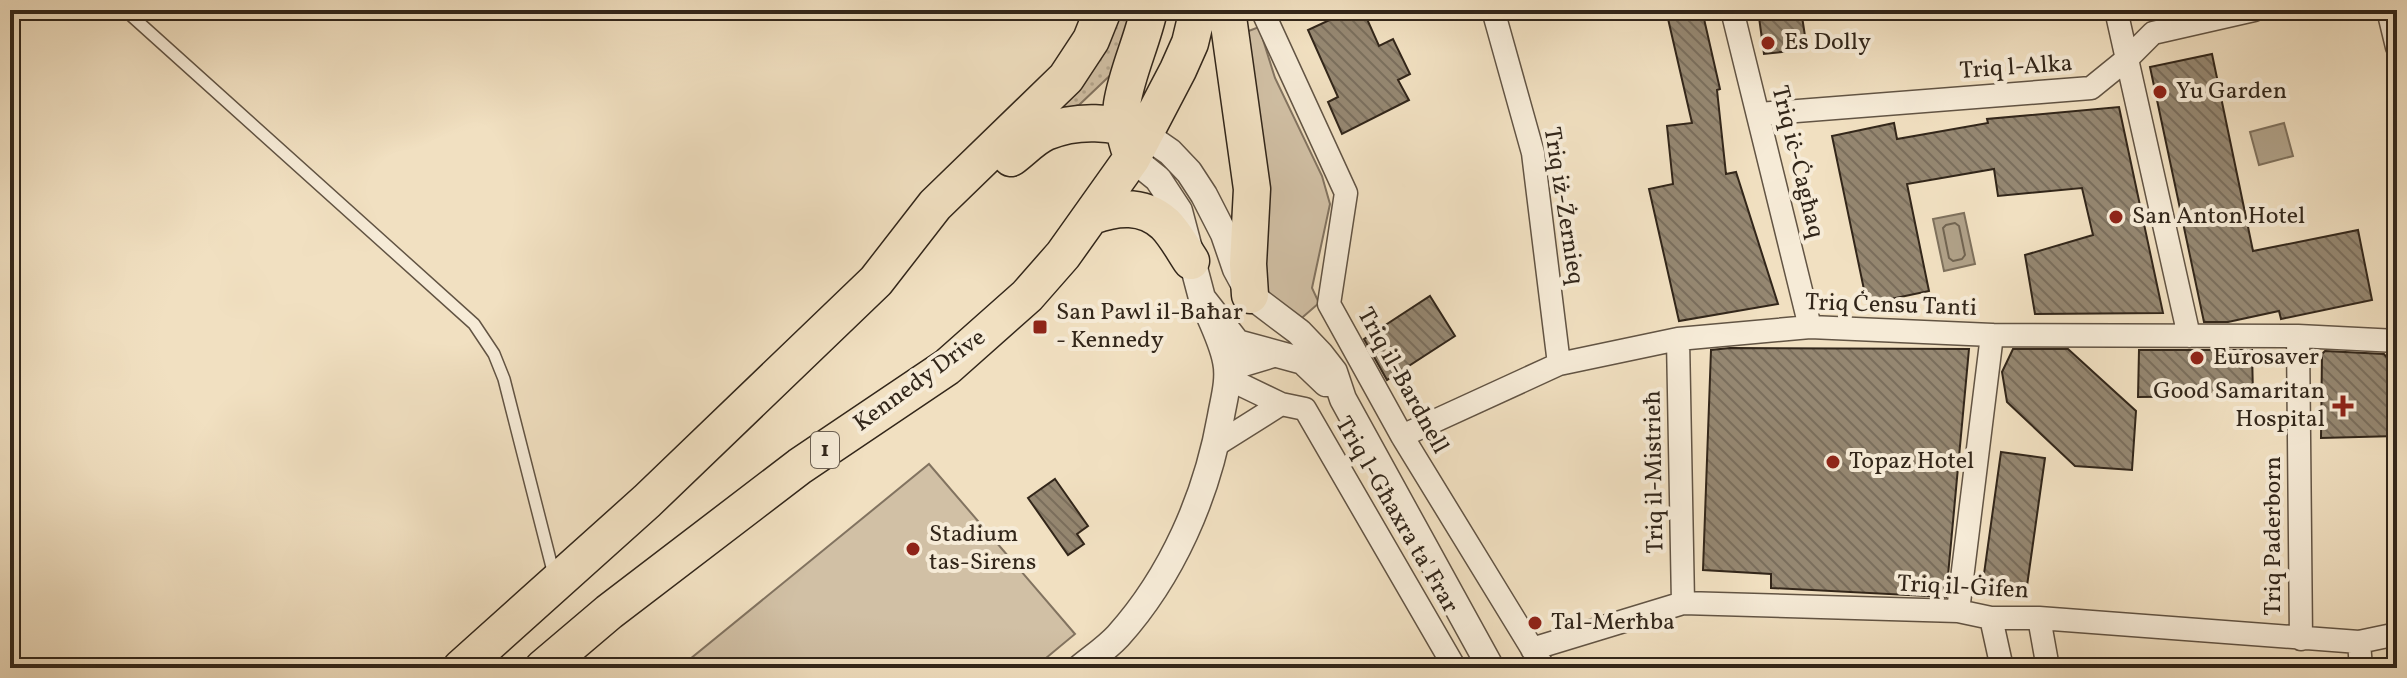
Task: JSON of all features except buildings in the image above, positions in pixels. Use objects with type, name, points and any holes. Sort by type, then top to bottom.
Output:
[{"type":"highway","points":[[461,668],[647,501],[876,281],[935,205],[1066,78],[1091,40],[1103,10]]},
{"type":"highway","points":[[1133,139],[1122,105],[1149,10]]},
{"type":"highway","name":"Kennedy Drive","points":[[543,668],[609,612],[800,466],[947,367],[1027,296],[1092,216],[1190,43],[1198,10]]},
{"type":"highway","points":[[1227,10],[1252,189],[1248,264],[1250,295]]},
{"type":"highway","points":[[839,317],[997,169],[1045,132],[1085,123],[1133,139]]},
{"type":"highway","points":[[1092,216],[1114,208],[1131,209],[1151,216],[1165,224],[1191,261]]},
{"type":"street","name":"Triq il-Bardnell","points":[[1262,10],[1346,193],[1329,304],[1402,436],[1538,658]]},
{"type":"street","name":"Triq iż-Żernieq","points":[[1493,10],[1533,153],[1559,364]]},
{"type":"street","name":"Triq iċ-Ċagħaq","points":[[1732,10],[1810,327]]},
{"type":"street","points":[[2116,10],[2189,336]]},
{"type":"street","name":"Triq l-Alka","points":[[1759,114],[2091,88],[2153,33],[2254,10]]},
{"type":"street","points":[[2388,10],[2397,47]]},
{"type":"street","points":[[1133,139],[1179,211],[1202,298],[1229,363]]},
{"type":"street","points":[[1133,139],[1170,152],[1189,172],[1224,234],[1236,269],[1250,295],[1299,332],[1334,372],[1343,399],[1491,668]]},
{"type":"street","points":[[1080,668],[1116,638],[1154,590],[1190,522],[1216,445],[1229,363],[1250,295]]},
{"type":"street","name":"Triq Ċensu Tanti","points":[[1402,436],[1559,364],[1678,339],[1810,327],[1992,335],[2298,336],[2397,341]]},
{"type":"street","points":[[1958,611],[1992,335]]},
{"type":"street","name":"Triq Paderborn","points":[[2298,336],[2301,639]]},
{"type":"street","name":"Triq il-Mistrieħ","points":[[1678,339],[1683,603]]},
{"type":"street","points":[[1229,363],[1280,354],[1303,361],[1343,399]]},
{"type":"street","name":"Triq l-Għaxra ta' Frar","points":[[1229,363],[1281,404],[1305,409],[1455,668]]},
{"type":"street","points":[[1216,445],[1281,404]]},
{"type":"street","name":"Triq il-Ġifen","points":[[1538,658],[1683,603],[1958,611],[1991,618],[2039,618],[2359,642],[2397,634]]},
{"type":"street","points":[[1991,618],[2002,668]]},
{"type":"street","points":[[2039,618],[2048,668]]},
{"type":"street","points":[[2359,642],[2361,668]]},
{"type":"lane","points":[[125,10],[474,324],[494,354],[504,379],[556,582]]},
{"type":"shaded area","points":[[1119,10],[1138,10],[1120,66],[1079,105],[1044,115]]},
{"type":"shaded area","points":[[1259,27],[1275,78],[1322,176],[1330,204],[1312,288],[1319,303],[1296,323],[1267,295],[1246,32]]},
{"type":"shaded area","name":"Stadium tas-Sirens","points":[[929,464],[1075,634],[1034,668],[679,668]]},
{"type":"water","points":[[2284,123],[2293,156],[2259,165],[2250,132]]},
{"type":"water","points":[[1964,213],[1975,264],[1944,271],[1933,219]]},
{"type":"place","name":"Es Dolly","points":[[1768,43]]},
{"type":"place","name":"Yu Garden","points":[[2160,92]]},
{"type":"place","name":"San Anton Hotel","points":[[2116,217]]},
{"type":"place","name":"San Pawl il-Baħar - Kennedy","points":[[1040,327]]},
{"type":"place","name":"Eurosaver","points":[[2197,358]]},
{"type":"place","name":"Good Samaritan Hospital","points":[[2343,406]]},
{"type":"place","name":"Topaz Hotel","points":[[1833,462]]},
{"type":"place","name":"Stadium tas-Sirens","points":[[913,549]]},
{"type":"place","name":"Tal-Merħba","points":[[1535,623]]}]
